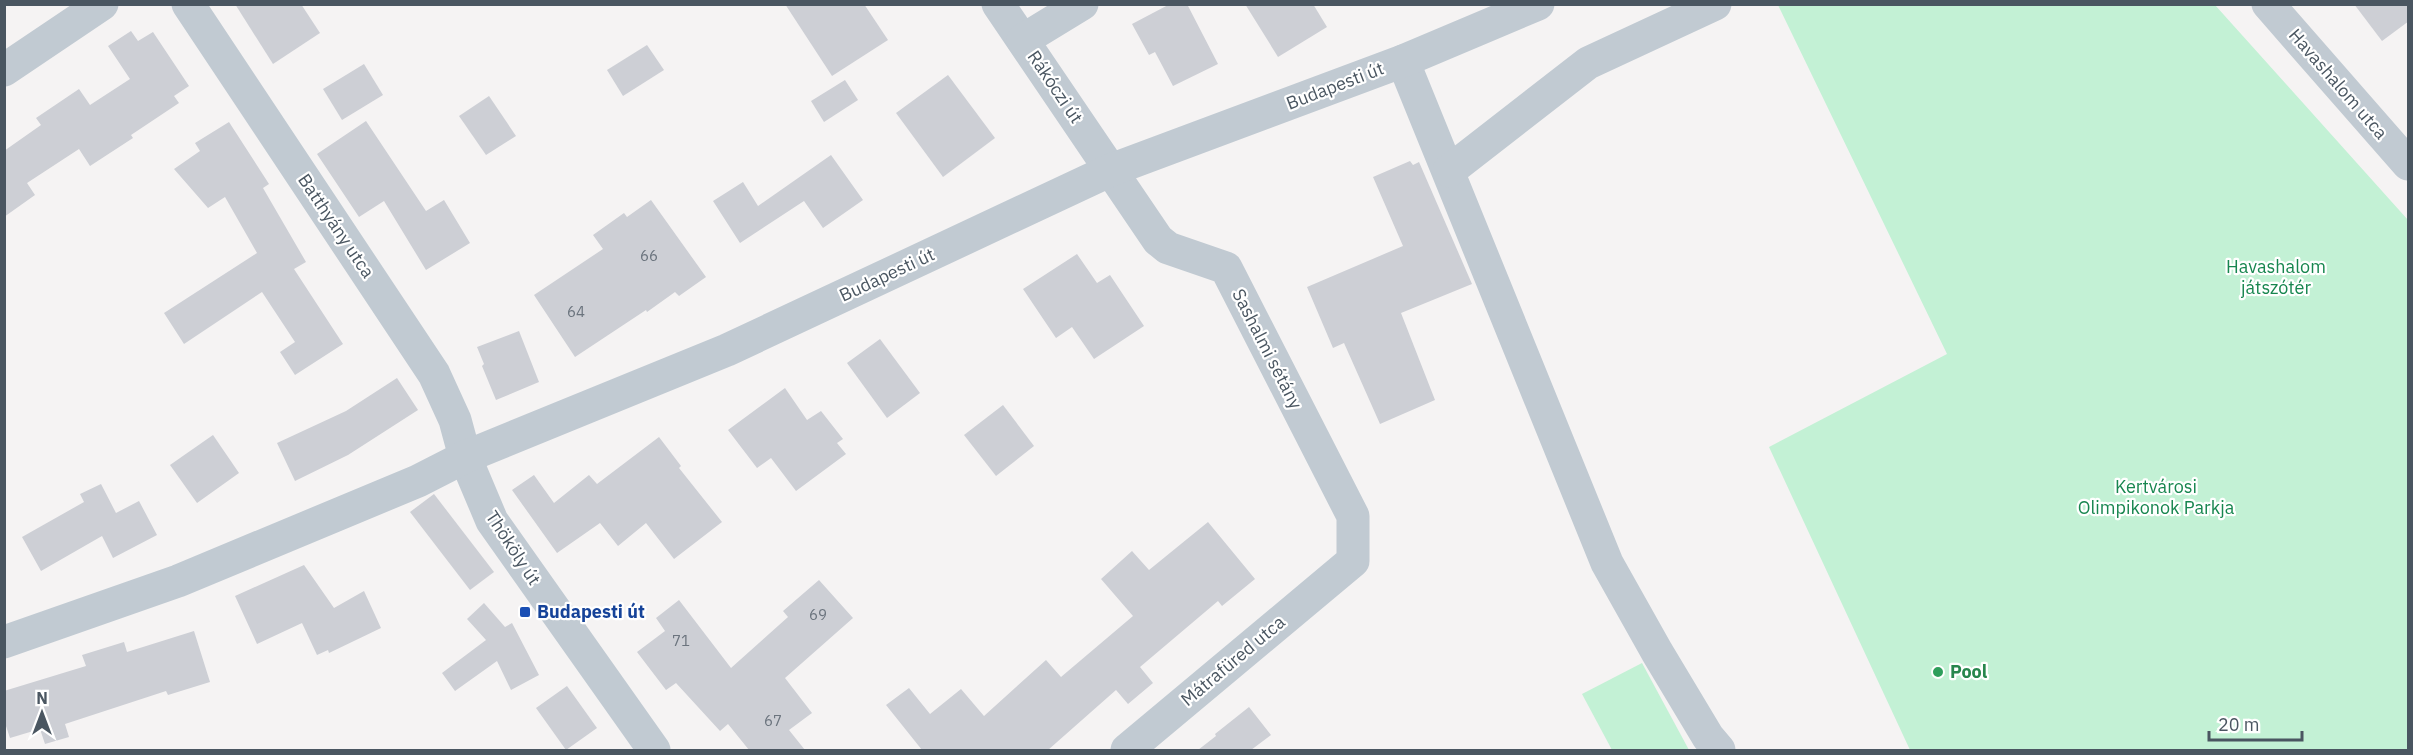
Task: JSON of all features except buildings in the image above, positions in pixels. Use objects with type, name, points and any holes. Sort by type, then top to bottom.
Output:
[{"type":"street","points":[[4,70],[102,4]]},
{"type":"street","name":"Batthyány utca","points":[[188,4],[434,374],[455,420],[465,457]]},
{"type":"street","name":"Rákóczi út","points":[[998,4],[1111,170]]},
{"type":"street","points":[[1023,40],[1082,4]]},
{"type":"street","name":"Budapesti út","points":[[4,642],[178,581],[418,481],[465,457],[727,350],[1111,170],[1403,61],[1538,4]]},
{"type":"street","points":[[1449,171],[1588,63],[1715,4]]},
{"type":"street","name":"Havashalom utca","points":[[2268,4],[2409,164]]},
{"type":"street","points":[[1403,61],[1607,563],[1657,652],[1708,737],[1719,750]]},
{"type":"street","name":"Sashalmi sétány","points":[[1111,170],[1158,240],[1168,248],[1226,268],[1353,516],[1353,561],[1340,572]]},
{"type":"street","name":"Thököly út","points":[[465,457],[492,521],[654,750]]},
{"type":"street","name":"Mátrafüred utca","points":[[1126,750],[1340,572]]},
{"type":"green space","name":"Kertvárosi Olimpikonok Parkja","points":[[1778,5],[2215,5],[2408,220],[2408,750],[1910,750],[1769,447],[1947,354]]},
{"type":"green space","points":[[1642,663],[1689,750],[1612,750],[1582,694]]},
{"type":"place","name":"Budapesti út","points":[[525,612]]},
{"type":"place","name":"Pool","points":[[1938,672]]},
{"type":"park label","name":"Havashalom játszótér","points":[[2276,277]]}]
